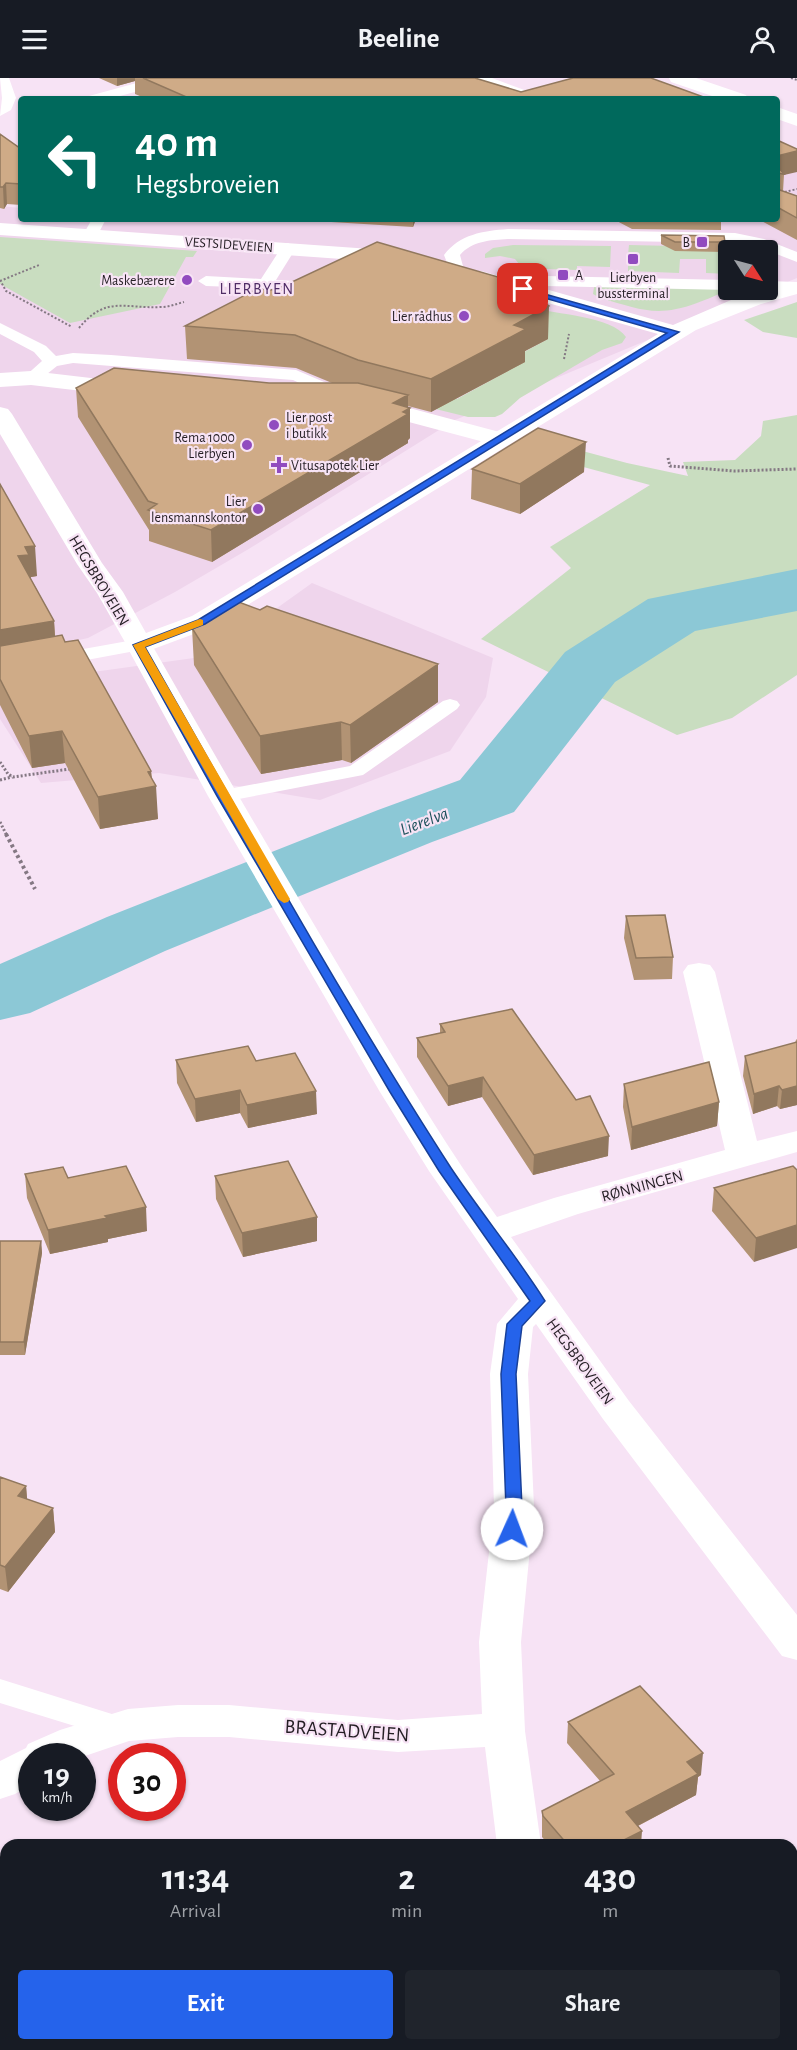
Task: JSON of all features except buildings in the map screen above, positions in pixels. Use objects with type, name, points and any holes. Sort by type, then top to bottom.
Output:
[{"type":"street","points":[[476,78],[523,96]]},
{"type":"street","points":[[678,78],[730,96]]},
{"type":"street","points":[[780,114],[797,120]]},
{"type":"street","name":"VESTSIDEVEIEN","points":[[0,229],[95,227],[288,248],[381,255],[456,270],[675,332]]},
{"type":"street","points":[[139,645],[201,622],[675,332],[740,303],[797,288]]},
{"type":"street","points":[[0,380],[31,378],[143,390]]},
{"type":"street","points":[[302,403],[359,403],[500,439]]},
{"type":"street","name":"HEGSBROVEIEN","points":[[0,414],[90,564],[110,592],[226,801],[446,1171],[538,1301],[726,1555],[797,1645]]},
{"type":"street","points":[[699,972],[744,1157]]},
{"type":"street","name":"RØNNINGEN","points":[[489,1232],[566,1206],[794,1145]]},
{"type":"street","points":[[518,1839],[504,1731],[500,1642],[514,1508],[508,1374],[515,1324],[538,1301]]},
{"type":"street","name":"BRASTADVEIEN","points":[[73,1743],[128,1725],[178,1721],[229,1721],[398,1736],[474,1730],[504,1731]]},
{"type":"street","points":[[0,1782],[18,1771]]},
{"type":"lane","points":[[0,112],[6,107],[9,98],[3,78]]},
{"type":"lane","points":[[105,96],[170,78]]},
{"type":"lane","points":[[0,118],[18,115]]},
{"type":"lane","points":[[456,270],[452,262],[452,255],[472,233],[735,238],[759,242],[797,257]]},
{"type":"lane","points":[[266,284],[288,248]]},
{"type":"lane","points":[[357,269],[381,255]]},
{"type":"lane","points":[[206,281],[325,287],[330,284]]},
{"type":"lane","name":"VESTSIDEVEIEN","points":[[502,283],[544,281],[718,285]]},
{"type":"lane","points":[[778,287],[797,288]]},
{"type":"lane","points":[[0,328],[40,349],[52,362]]},
{"type":"lane","points":[[31,378],[52,362],[73,358],[111,360],[296,375],[359,403]]},
{"type":"lane","points":[[0,670],[139,645]]},
{"type":"lane","points":[[226,801],[356,771],[450,705]]},
{"type":"lane","points":[[0,1691],[120,1728]]},
{"type":"path","points":[[791,78],[797,80]]},
{"type":"path","points":[[780,193],[797,189]]},
{"type":"path","points":[[0,280],[6,291],[78,330],[89,314],[99,308],[118,306],[159,308]]},
{"type":"path","points":[[562,369],[571,324]]},
{"type":"path","points":[[668,458],[670,466],[713,471],[750,472],[797,469]]},
{"type":"path","points":[[0,762],[8,774],[13,777]]},
{"type":"path","points":[[0,780],[79,767]]},
{"type":"path","points":[[0,822],[35,889]]},
{"type":"shaded area","points":[[780,152],[797,163],[797,278],[778,286],[778,240],[718,240],[718,300],[744,300],[455,420],[247,550],[175,592],[88,638],[0,657],[0,206],[18,208],[18,222],[780,222]]},
{"type":"shaded area","points":[[312,583],[493,658],[486,697],[450,751],[320,800],[159,773],[41,783],[0,719],[0,685],[201,657],[252,626]]},
{"type":"green space","points":[[0,237],[197,251],[193,257],[186,257],[160,304],[70,323],[0,284]]},
{"type":"green space","points":[[513,245],[611,246],[610,267],[577,266],[577,270],[513,268],[519,264],[515,259],[500,256],[485,258],[485,254],[493,248]]},
{"type":"green space","points":[[629,245],[674,246],[702,251],[718,251],[718,274],[706,273],[706,259],[680,259],[679,273],[628,271],[628,264],[639,263],[639,256],[628,255]]},
{"type":"green space","points":[[594,287],[718,289],[718,294],[713,297],[683,308],[659,311],[637,308],[593,294]]},
{"type":"green space","points":[[797,302],[797,338],[763,332],[744,320]]},
{"type":"green space","points":[[531,308],[596,320],[609,324],[626,337],[622,343],[602,350],[520,398],[502,414],[495,417],[468,417],[403,401],[414,385],[457,399],[524,362],[513,358],[548,339],[527,324]]},
{"type":"green space","points":[[797,415],[797,675],[732,718],[677,735],[481,639],[571,568],[550,547],[650,485],[539,455],[564,446],[688,476],[683,462],[735,460],[761,436],[763,421]]},
{"type":"waterway","name":"Lierelva","points":[[0,995],[136,934],[405,826],[487,796],[590,667],[673,614],[797,590]]},
{"type":"slow traffic","points":[[200,623],[139,645],[223,796],[284,899]]},
{"type":"place","name":"B","points":[[702,242]]},
{"type":"place","name":"Lierbyen bussterminal","points":[[633,259]]},
{"type":"place","name":"A","points":[[563,275]]},
{"type":"place","name":"Maskebærere","points":[[187,280]]},
{"type":"place","name":"Lier rådhus","points":[[464,316]]},
{"type":"place","name":"Lier post i butikk","points":[[274,425]]},
{"type":"place","name":"Rema 1000 Lierbyen","points":[[247,445]]},
{"type":"place","name":"Vitusapotek Lier","points":[[279,465]]},
{"type":"place","name":"Lier lensmannskontor","points":[[258,509]]},
{"type":"district","name":"LIERBYEN","points":[[257,288]]},
{"type":"route","points":[[512,1529],[514,1508],[508,1374],[515,1324],[538,1301],[446,1171],[397,1092],[223,796],[139,645],[201,622],[675,332],[523,289]]}]
